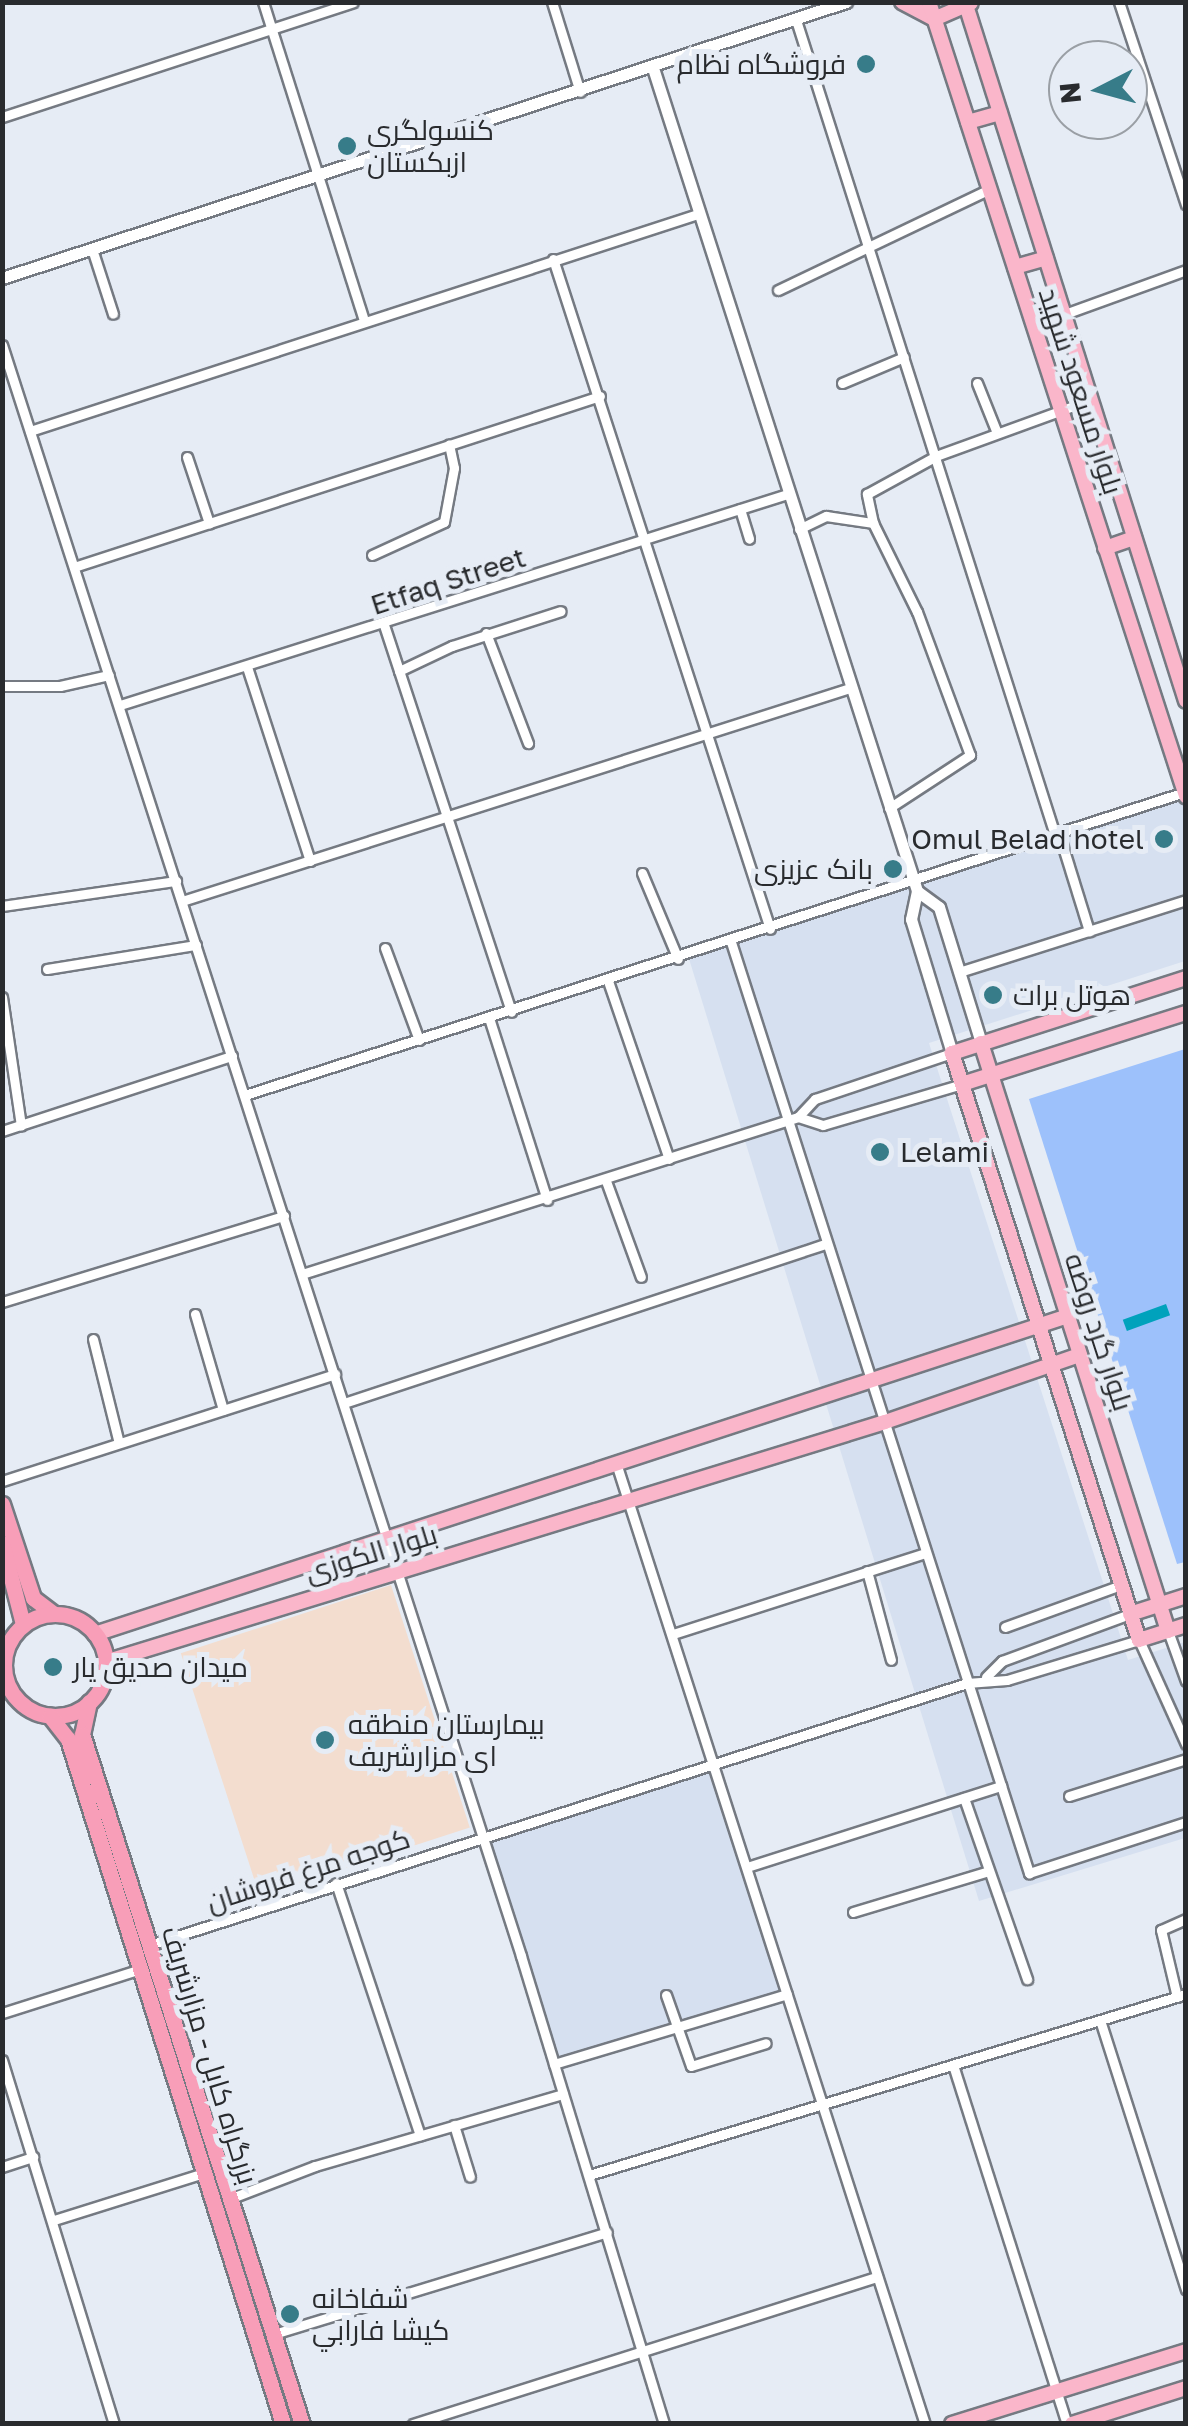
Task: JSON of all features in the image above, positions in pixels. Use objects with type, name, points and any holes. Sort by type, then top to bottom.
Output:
[{"type":"highway","points":[[2,1504],[33,1598],[54,1614],[95,1634],[105,1662],[89,1702],[50,1716],[23,1704],[4,1682],[3,1658],[23,1624],[54,1614]]},
{"type":"highway","points":[[2,1543],[23,1624]]},
{"type":"highway","name":"بزرگراه کابل - مزارشریف","points":[[89,1702],[82,1734],[302,2424]]},
{"type":"highway","name":"بزرگراه کابل - مزارشریف","points":[[50,1716],[68,1740],[282,2424]]},
{"type":"main road","points":[[902,2],[934,19],[968,4]]},
{"type":"main road","name":"بلوار مسعود شهید","points":[[930,2],[1185,794]]},
{"type":"main road","name":"بلوار مسعود شهید","points":[[968,4],[1186,702]]},
{"type":"main road","points":[[968,122],[1000,113]]},
{"type":"main road","points":[[1016,268],[1046,258]]},
{"type":"main road","points":[[1104,548],[1134,538]]},
{"type":"main road","points":[[952,1053],[1186,978]]},
{"type":"main road","points":[[962,1084],[1186,1013]]},
{"type":"main road","name":"بلوار گرد روضه","points":[[981,1044],[1168,1631]]},
{"type":"main road","name":"بلوار گرد روضه","points":[[952,1053],[1139,1640]]},
{"type":"main road","name":"بلوار الکوزی","points":[[95,1634],[1068,1316]]},
{"type":"main road","name":"بلوار الکوزی","points":[[105,1662],[885,1422],[1080,1354]]},
{"type":"main road","points":[[1130,1614],[1186,1596]]},
{"type":"main road","points":[[1139,1640],[1186,1625]]},
{"type":"main road","points":[[952,2424],[1186,2351]]},
{"type":"main road","points":[[1069,2424],[1186,2388]]},
{"type":"street","points":[[263,2],[363,318]]},
{"type":"street","points":[[2,118],[353,2]]},
{"type":"street","points":[[552,2],[580,92]]},
{"type":"street","points":[[2,278],[318,178],[846,2]]},
{"type":"street","points":[[1120,2],[1186,204]]},
{"type":"street","points":[[796,20],[1089,931]]},
{"type":"street","points":[[302,1274],[547,1200],[792,1118],[815,1099],[952,1053],[911,919],[915,886],[653,68]]},
{"type":"street","points":[[778,290],[867,243],[990,190]]},
{"type":"street","points":[[30,431],[363,318],[698,214]]},
{"type":"street","points":[[92,249],[113,314]]},
{"type":"street","points":[[553,259],[770,929]]},
{"type":"street","points":[[1062,315],[1186,270]]},
{"type":"street","points":[[2,344],[344,1403],[394,1572],[607,2232],[664,2424]]},
{"type":"street","points":[[842,383],[904,357]]},
{"type":"street","points":[[977,383],[996,433]]},
{"type":"street","points":[[74,567],[600,396]]},
{"type":"street","points":[[889,808],[970,755],[917,612],[873,523],[867,494],[936,456],[1090,400]]},
{"type":"street","points":[[372,555],[444,522],[453,472],[450,445]]},
{"type":"street","points":[[186,457],[209,523]]},
{"type":"street","name":"Etfaq Street","points":[[120,706],[788,494]]},
{"type":"street","points":[[740,510],[750,539]]},
{"type":"street","points":[[798,529],[826,516],[873,523]]},
{"type":"street","points":[[400,670],[486,633],[561,610]]},
{"type":"street","points":[[384,625],[511,1012]]},
{"type":"street","points":[[486,633],[528,742]]},
{"type":"street","points":[[247,667],[310,861]]},
{"type":"street","points":[[2,686],[60,686],[109,675]]},
{"type":"street","points":[[182,901],[850,688]]},
{"type":"street","points":[[244,1095],[915,886],[1057,834],[1185,794]]},
{"type":"street","points":[[642,872],[678,959]]},
{"type":"street","points":[[2,906],[176,881]]},
{"type":"street","points":[[915,886],[938,907],[981,1044]]},
{"type":"street","points":[[959,972],[1186,900]]},
{"type":"street","points":[[732,942],[792,1118],[826,1244],[1029,1873],[1186,1822]]},
{"type":"street","points":[[46,969],[196,946]]},
{"type":"street","points":[[385,948],[419,1040]]},
{"type":"street","points":[[608,981],[669,1159]]},
{"type":"street","points":[[2,997],[14,1057],[21,1126]]},
{"type":"street","points":[[489,1018],[547,1200]]},
{"type":"street","points":[[2,1131],[232,1056]]},
{"type":"street","points":[[2,1060],[14,1057]]},
{"type":"street","points":[[792,1118],[823,1125],[962,1084]]},
{"type":"street","points":[[606,1180],[641,1278]]},
{"type":"street","points":[[2,1302],[284,1216]]},
{"type":"street","points":[[344,1403],[826,1244]]},
{"type":"street","points":[[195,1314],[223,1410]]},
{"type":"street","points":[[94,1339],[119,1443]]},
{"type":"street","points":[[2,1480],[334,1374]]},
{"type":"street","points":[[616,1464],[925,2424]]},
{"type":"street","points":[[673,1634],[925,1552]]},
{"type":"street","points":[[867,1571],[891,1660]]},
{"type":"street","points":[[1005,1628],[1121,1585]]},
{"type":"street","points":[[986,1677],[1002,1661],[1130,1614]]},
{"type":"street","points":[[1168,1631],[1186,1681]]},
{"type":"street","points":[[986,1677],[1007,1680],[1139,1640],[1186,1744]]},
{"type":"street","name":"كوجه مرغ فروشان","points":[[149,1945],[986,1677]]},
{"type":"street","points":[[1069,1796],[1186,1759]]},
{"type":"street","points":[[747,1867],[1001,1786]]},
{"type":"street","points":[[964,1798],[1027,1979]]},
{"type":"street","points":[[853,1912],[989,1871]]},
{"type":"street","points":[[336,1883],[420,2135]]},
{"type":"street","points":[[589,2175],[1181,1995],[1161,1930],[1186,1920]]},
{"type":"street","points":[[2,2014],[140,1969]]},
{"type":"street","points":[[554,2064],[787,1994]]},
{"type":"street","points":[[666,1995],[691,2066],[766,2043]]},
{"type":"street","points":[[1100,2020],[1186,2290]]},
{"type":"street","points":[[2,2060],[114,2424]]},
{"type":"street","points":[[952,2065],[1069,2424]]},
{"type":"street","points":[[229,2199],[420,2135],[563,2094]]},
{"type":"street","points":[[454,2125],[470,2177]]},
{"type":"street","points":[[2,2167],[33,2157]]},
{"type":"street","points":[[54,2220],[204,2173]]},
{"type":"street","points":[[274,2334],[607,2232]]},
{"type":"street","points":[[413,2424],[877,2277]]},
{"type":"shaded area","points":[[1185,787],[1185,961],[929,1043],[1128,1660],[1185,1642],[1185,1838],[979,1901],[686,949]]},
{"type":"shaded area","points":[[1185,1049],[1185,1562],[1177,1564],[1029,1099]]},
{"type":"shaded area","points":[[1166,1304],[1170,1315],[1127,1331],[1123,1320]]},
{"type":"shaded area","name":"بیمارستان منطقه ای مزارشریف","points":[[391,1585],[470,1828],[260,1896],[181,1653]]},
{"type":"shaded area","points":[[714,1761],[785,1994],[551,2066],[480,1833]]},
{"type":"place","name":"فروشگاه نظام","points":[[866,64]]},
{"type":"place","name":"کنسولگری ازبکستان","points":[[347,146]]},
{"type":"place","name":"Omul Belad hotel","points":[[1164,839]]},
{"type":"place","name":"بانک عزیزی","points":[[893,869]]},
{"type":"place","name":"هوتل برات","points":[[993,995]]},
{"type":"place","name":"Lelami","points":[[880,1152]]},
{"type":"place","name":"میدان صدیق یار","points":[[53,1667]]},
{"type":"place","name":"بیمارستان منطقه ای مزارشریف","points":[[325,1740]]},
{"type":"place","name":"شفاخانه كيشا فارابي","points":[[290,2314]]}]
